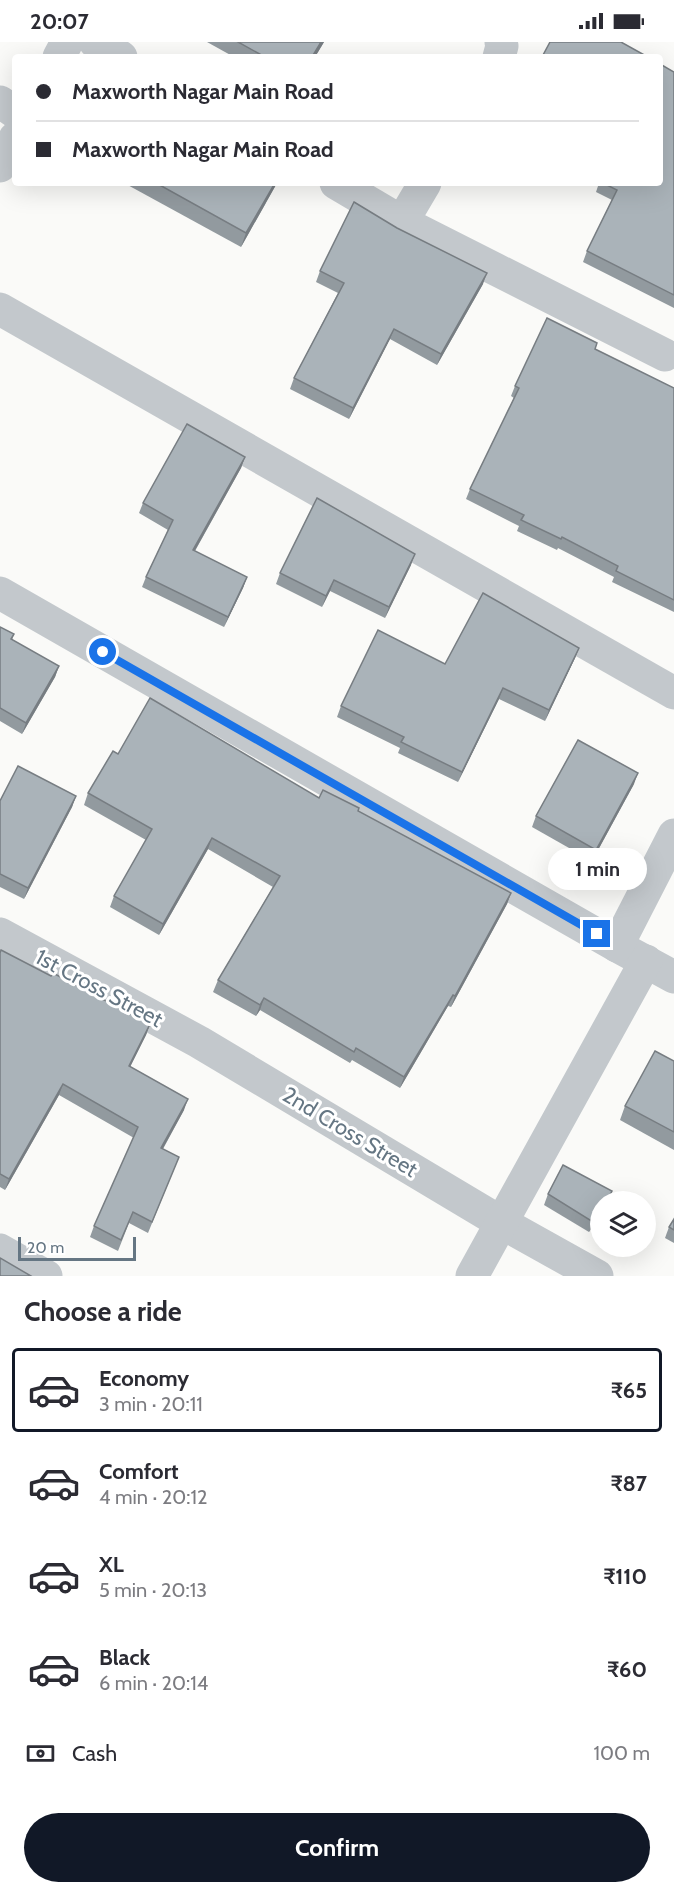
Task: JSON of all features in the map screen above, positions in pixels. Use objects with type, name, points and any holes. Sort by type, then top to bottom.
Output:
[{"type":"street","points":[[96,42],[116,54]]},
{"type":"street","points":[[0,166],[12,144]]},
{"type":"street","points":[[341,186],[402,222],[671,351]]},
{"type":"street","points":[[402,222],[423,186]]},
{"type":"street","points":[[0,309],[674,693]]},
{"type":"street","points":[[0,593],[660,969],[502,1223],[472,1276]]},
{"type":"street","points":[[617,946],[674,835]]},
{"type":"street","name":"1st Cross Street","points":[[0,934],[199,1042]]},
{"type":"street","name":"2nd Cross Street","points":[[199,1042],[502,1223],[597,1276]]},
{"type":"street","points":[[0,1250],[46,1276]]},
{"type":"building","points":[[238,42],[321,42],[314,54],[260,54]]},
{"type":"building","points":[[550,42],[621,42],[643,54],[544,54]]},
{"type":"building","points":[[663,66],[674,72],[674,295],[587,251],[617,190],[609,186],[663,186]]},
{"type":"building","points":[[161,186],[273,186],[246,233]]},
{"type":"building","points":[[354,202],[397,228],[487,273],[441,354],[394,329],[353,408],[294,378],[344,283],[320,271]]},
{"type":"building","points":[[547,318],[597,343],[595,349],[674,388],[674,600],[616,571],[618,566],[562,537],[561,539],[521,520],[524,515],[470,489],[519,388],[515,386]]},
{"type":"building","points":[[187,424],[245,457],[193,550],[247,577],[228,617],[146,577],[173,520],[143,503]]},
{"type":"building","points":[[317,498],[415,554],[389,607],[334,580],[326,596],[280,573]]},
{"type":"building","points":[[483,593],[579,648],[549,710],[503,688],[462,772],[401,742],[404,737],[341,706],[378,630],[445,664]]},
{"type":"building","points":[[0,627],[14,634],[11,639],[59,666],[26,723],[0,708]]},
{"type":"building","points":[[150,698],[319,798],[323,790],[511,893],[455,996],[453,995],[404,1077],[356,1048],[354,1052],[264,998],[260,1005],[218,980],[280,876],[212,838],[163,924],[114,896],[152,829],[88,793],[113,751],[118,754]]},
{"type":"building","points":[[578,740],[638,773],[596,850],[536,816]]},
{"type":"building","points":[[18,766],[76,796],[28,888],[0,874],[0,801]]},
{"type":"building","points":[[1,950],[51,976],[53,973],[150,1024],[129,1066],[188,1099],[161,1148],[179,1157],[152,1222],[133,1212],[121,1240],[94,1226],[138,1127],[63,1084],[9,1179],[0,1174]]},
{"type":"building","points":[[655,1051],[674,1061],[674,1132],[625,1106]]},
{"type":"building","points":[[563,1165],[612,1191],[590,1191],[590,1220],[548,1194]]},
{"type":"building","points":[[674,1219],[674,1230],[669,1227]]},
{"type":"building","points":[[0,1258],[31,1276],[0,1276]]},
{"type":"route","points":[[103,652],[597,934]]}]
